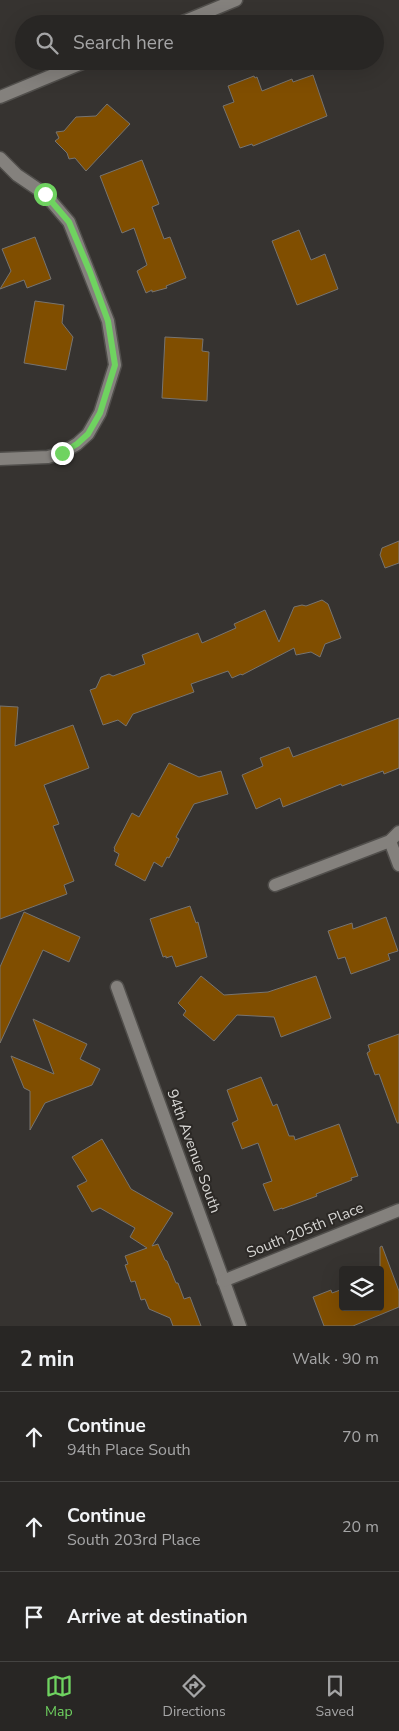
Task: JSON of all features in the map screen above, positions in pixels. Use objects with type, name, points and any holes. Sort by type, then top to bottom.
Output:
[{"type":"street","points":[[200,15],[236,0]]},
{"type":"street","points":[[0,97],[65,70]]},
{"type":"street","points":[[0,158],[17,175],[45,194],[69,222],[108,321],[115,365],[100,413],[88,434],[77,444],[62,453],[48,457],[0,459]]},
{"type":"street","points":[[275,885],[394,836],[399,865]]},
{"type":"street","name":"94th Avenue South","points":[[117,987],[240,1326]]},
{"type":"street","name":"South 205th Place","points":[[223,1281],[399,1210]]},
{"type":"building","points":[[313,75],[327,116],[253,146],[252,144],[240,148],[223,106],[234,102],[228,86],[254,76],[255,78],[257,77],[262,91],[292,79],[293,82]]},
{"type":"building","points":[[107,104],[130,124],[86,171],[75,158],[69,159],[67,153],[55,141],[59,138],[56,132],[64,131],[76,117],[96,116]]},
{"type":"building","points":[[142,160],[159,204],[152,207],[164,239],[170,237],[186,278],[166,286],[167,288],[152,292],[152,290],[146,293],[137,271],[147,265],[134,228],[122,233],[100,176]]},
{"type":"building","points":[[299,230],[311,260],[325,254],[338,289],[297,305],[272,241]]},
{"type":"building","points":[[35,237],[51,279],[27,288],[24,280],[0,289],[11,271],[2,249]]},
{"type":"building","points":[[35,301],[64,305],[62,323],[73,337],[66,370],[24,363]]},
{"type":"building","points":[[165,337],[203,339],[202,351],[209,352],[207,401],[162,398]]},
{"type":"building","points":[[399,541],[399,563],[385,568],[380,555],[382,548]]},
{"type":"building","points":[[322,600],[328,604],[341,638],[325,644],[320,657],[311,652],[296,655],[294,648],[242,675],[232,678],[228,671],[191,684],[194,692],[133,714],[126,726],[118,720],[103,725],[90,690],[96,688],[101,677],[109,674],[113,676],[145,664],[142,655],[198,633],[202,643],[236,628],[234,624],[265,610],[279,642],[294,607],[306,606]]},
{"type":"building","points":[[0,706],[18,707],[15,746],[73,725],[89,768],[44,785],[59,824],[53,826],[74,881],[64,885],[67,894],[0,919]]},
{"type":"building","points":[[399,718],[399,768],[384,774],[383,771],[342,786],[341,784],[283,807],[280,798],[256,809],[242,775],[263,766],[260,758],[289,747],[293,757]]},
{"type":"building","points":[[169,763],[199,777],[221,771],[228,794],[194,804],[176,837],[179,839],[169,858],[167,857],[162,867],[154,862],[145,881],[115,865],[119,854],[114,851],[114,848],[132,813],[139,817]]},
{"type":"building","points":[[190,906],[196,923],[198,922],[207,957],[176,967],[172,956],[163,957],[150,919]]},
{"type":"building","points":[[24,912],[80,937],[69,962],[43,950],[0,1043],[0,967]]},
{"type":"building","points":[[386,917],[398,951],[388,954],[390,960],[351,974],[345,957],[338,959],[328,931],[352,923],[353,929]]},
{"type":"building","points":[[201,976],[224,995],[268,992],[316,976],[331,1018],[281,1037],[274,1017],[237,1015],[214,1041],[183,1015],[186,1011],[178,1003]]},
{"type":"building","points":[[33,1019],[87,1044],[80,1059],[100,1069],[92,1085],[45,1103],[30,1130],[30,1091],[24,1088],[11,1056],[54,1074]]},
{"type":"building","points":[[399,1034],[399,1123],[397,1123],[379,1074],[375,1075],[367,1053],[370,1051],[368,1045]]},
{"type":"building","points":[[261,1077],[273,1106],[277,1104],[289,1136],[294,1136],[295,1140],[339,1124],[358,1176],[316,1194],[317,1196],[274,1211],[263,1184],[272,1181],[258,1143],[242,1149],[232,1123],[238,1120],[227,1090]]},
{"type":"building","points":[[102,1139],[131,1189],[173,1213],[152,1246],[158,1244],[184,1299],[190,1297],[201,1326],[173,1326],[170,1318],[149,1309],[145,1299],[141,1300],[135,1281],[131,1282],[125,1265],[128,1264],[125,1256],[147,1248],[130,1237],[135,1228],[100,1208],[92,1212],[77,1186],[87,1181],[72,1157]]},
{"type":"building","points":[[382,1246],[399,1291],[399,1307],[353,1326],[324,1326],[313,1297],[331,1290],[332,1293],[339,1290],[339,1311],[384,1311],[384,1266],[380,1266],[380,1247]]},
{"type":"route","points":[[45,194],[69,222],[90,272],[108,321],[115,365],[100,413],[88,434],[77,444],[62,453]]}]
